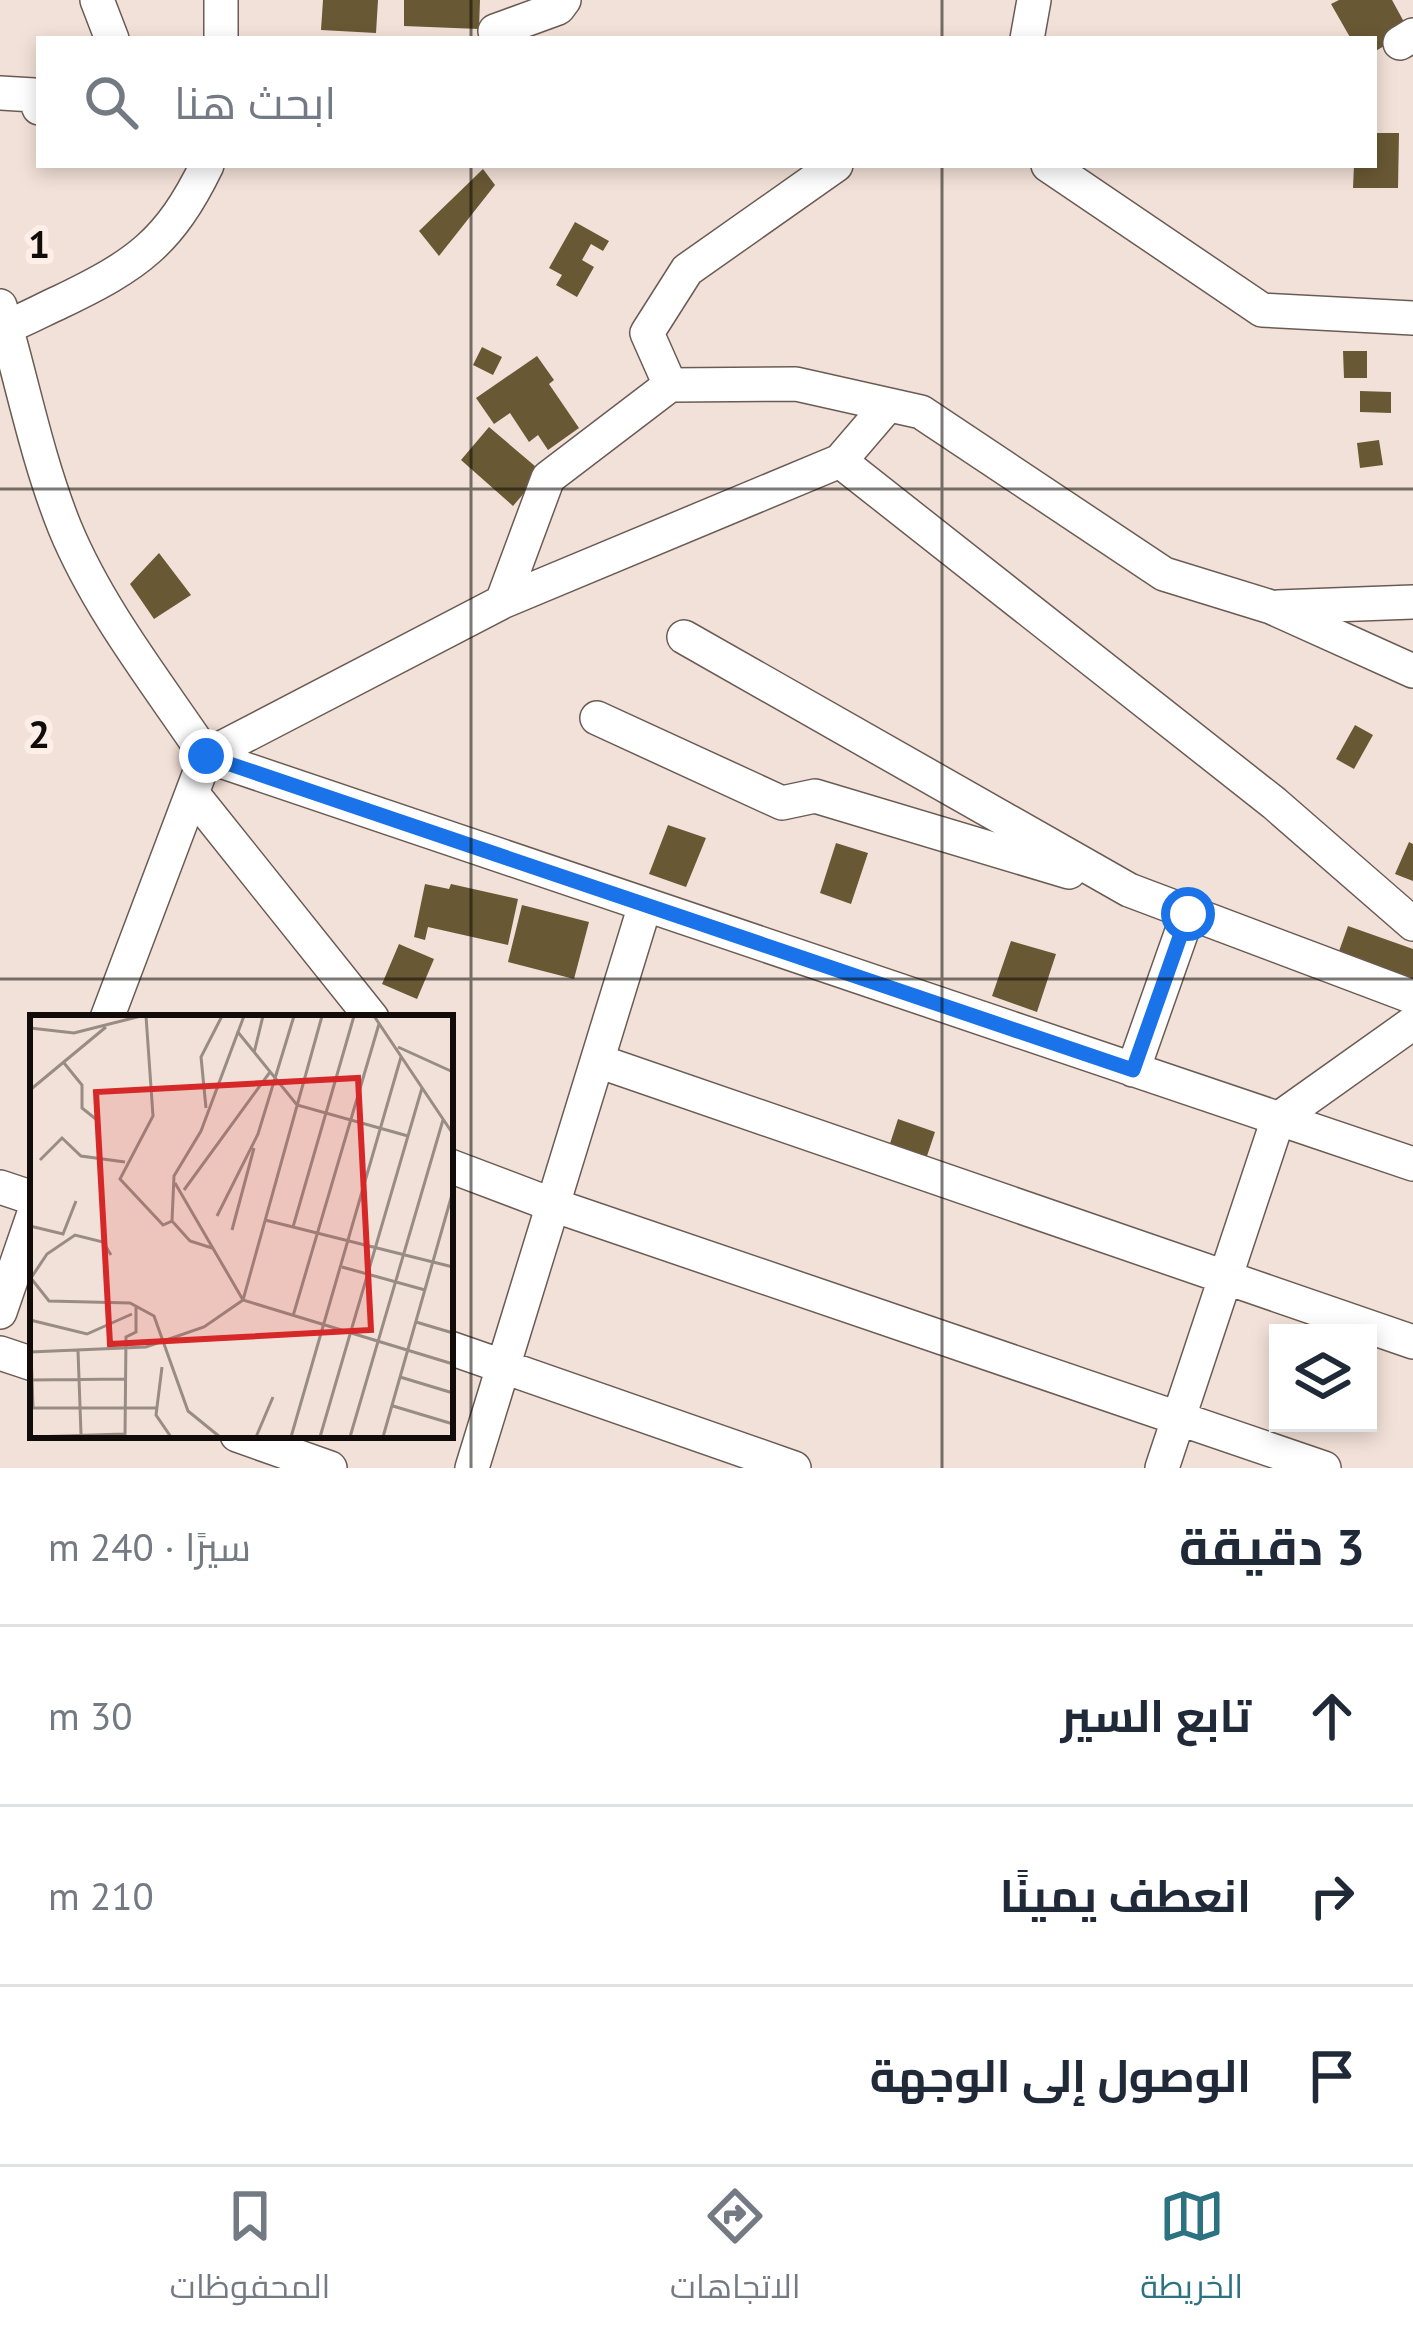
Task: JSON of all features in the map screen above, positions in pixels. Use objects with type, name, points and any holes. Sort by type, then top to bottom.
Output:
[{"type":"street","points":[[97,0],[111,36]]},
{"type":"street","points":[[221,0],[221,36]]},
{"type":"street","points":[[495,31],[558,8],[564,0]]},
{"type":"street","points":[[1028,36],[1034,0]]},
{"type":"street","points":[[0,93],[34,95],[36,100]]},
{"type":"street","points":[[205,168],[170,228],[144,256],[2,320],[66,530],[104,603],[206,756],[1413,1164]]},
{"type":"street","points":[[670,385],[647,333],[687,271],[832,168]]},
{"type":"street","points":[[1052,168],[1262,310],[1413,317]]},
{"type":"street","points":[[502,602],[548,478],[670,385],[796,384],[921,412],[1164,574],[1270,607],[1413,671]]},
{"type":"street","points":[[108,1015],[206,756],[502,602],[840,460],[888,405]]},
{"type":"street","points":[[840,460],[1274,803],[1413,923]]},
{"type":"street","points":[[1270,607],[1413,602]]},
{"type":"street","points":[[684,637],[1130,890]]},
{"type":"street","points":[[597,718],[782,803],[815,796],[1130,890],[1413,997]]},
{"type":"street","points":[[192,793],[369,1015]]},
{"type":"street","points":[[472,1468],[645,905]]},
{"type":"street","points":[[1133,1070],[1188,914]]},
{"type":"street","points":[[1162,1468],[1278,1119],[1413,1023]]},
{"type":"street","points":[[598,1061],[1413,1342]]},
{"type":"street","points":[[453,1167],[1324,1468]]},
{"type":"street","points":[[0,1187],[30,1197]]},
{"type":"street","points":[[0,1312],[30,1225]]},
{"type":"street","points":[[453,1349],[794,1468]]},
{"type":"street","points":[[0,1353],[30,1363]]},
{"type":"street","points":[[248,1438],[319,1458]]},
{"type":"building","points":[[323,0],[378,0],[376,33],[321,30]]},
{"type":"building","points":[[404,0],[480,0],[479,29],[404,26]]},
{"type":"building","points":[[1392,0],[1409,31],[1377,50],[1377,36],[1349,36],[1331,4]]},
{"type":"building","points":[[1377,133],[1399,133],[1398,188],[1353,188],[1354,168],[1377,168]]},
{"type":"building","points":[[483,169],[495,185],[439,256],[419,231]]},
{"type":"building","points":[[575,222],[609,241],[603,251],[591,244],[582,260],[594,267],[577,297],[556,285],[562,275],[549,268]]},
{"type":"building","points":[[482,347],[502,357],[493,375],[473,365]]},
{"type":"building","points":[[1343,351],[1367,351],[1367,378],[1344,378]]},
{"type":"building","points":[[537,356],[554,380],[549,384],[579,428],[548,450],[538,435],[529,442],[510,413],[494,424],[476,398]]},
{"type":"building","points":[[1360,391],[1391,392],[1391,413],[1360,412]]},
{"type":"building","points":[[489,427],[542,472],[513,506],[461,460]]},
{"type":"building","points":[[1379,440],[1383,465],[1360,468],[1357,443]]},
{"type":"building","points":[[159,553],[191,595],[154,619],[130,584]]},
{"type":"building","points":[[1355,725],[1373,735],[1354,769],[1336,759]]},
{"type":"building","points":[[668,825],[706,838],[686,887],[649,874]]},
{"type":"building","points":[[1409,842],[1413,844],[1413,881],[1395,874]]},
{"type":"building","points":[[836,843],[868,853],[851,904],[820,893]]},
{"type":"building","points":[[425,884],[449,889],[451,884],[518,899],[508,945],[428,927],[425,940],[414,937]]},
{"type":"building","points":[[522,905],[589,922],[574,979],[508,962]]},
{"type":"building","points":[[1348,926],[1413,949],[1413,980],[1338,954]]},
{"type":"building","points":[[1011,941],[1056,954],[1037,1012],[992,996]]},
{"type":"building","points":[[399,944],[434,959],[417,999],[382,984]]},
{"type":"building","points":[[898,1119],[935,1132],[919,1180],[882,1168]]},
{"type":"route","points":[[206,756],[1133,1070],[1188,914]]}]
